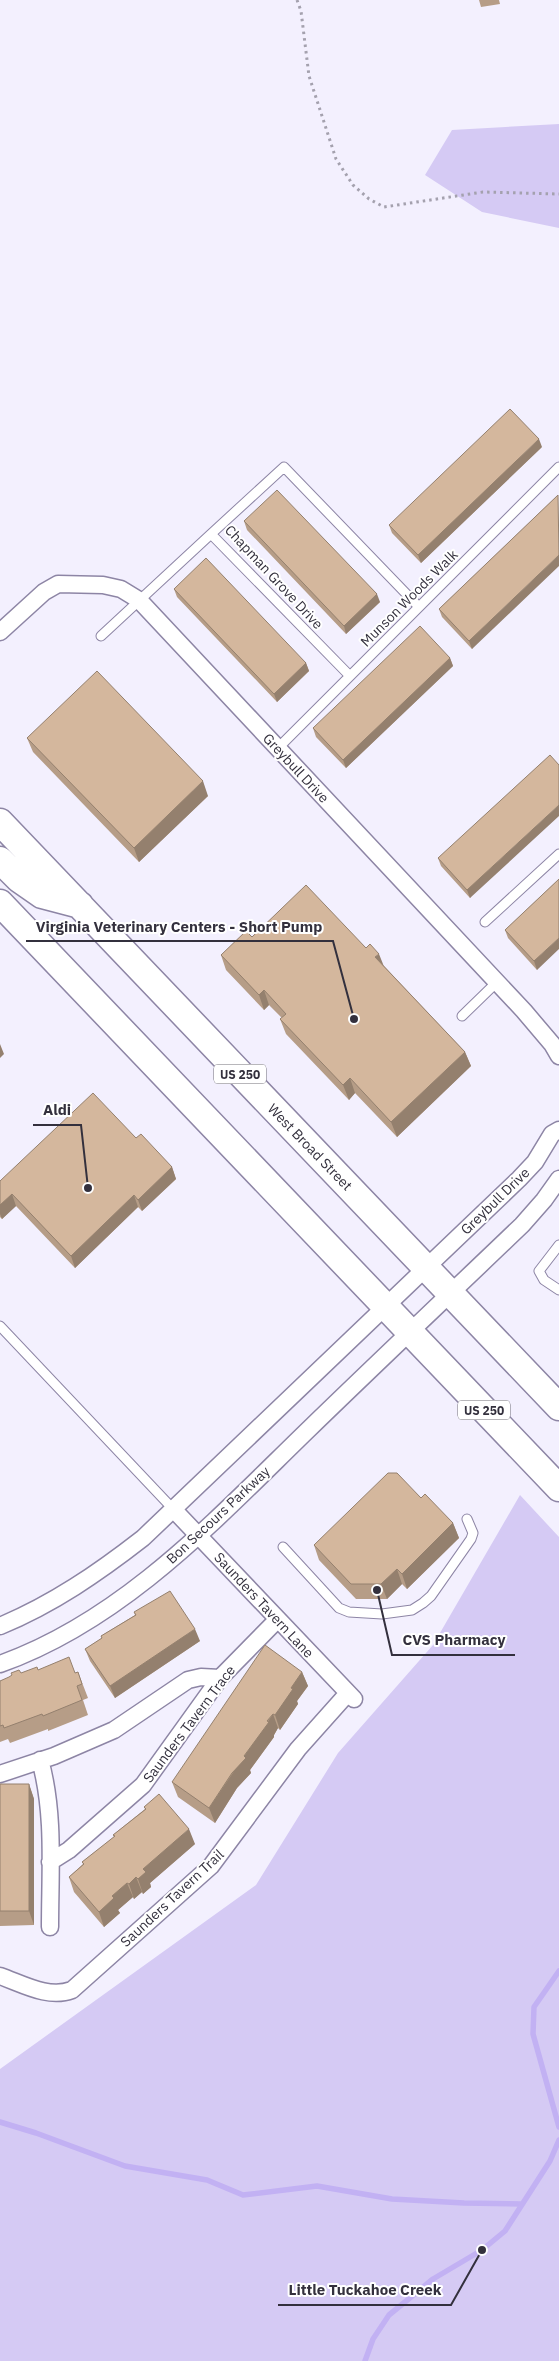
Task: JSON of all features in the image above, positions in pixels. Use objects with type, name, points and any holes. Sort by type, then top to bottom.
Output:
[{"type":"main road","name":"West Broad Street","points":[[0,822],[559,1407]]},
{"type":"main road","points":[[0,860],[19,880],[42,895],[80,905]]},
{"type":"main road","name":"US 250","points":[[0,904],[559,1488]]},
{"type":"street","name":"Greybull Drive","points":[[0,632],[44,592],[58,584],[103,585],[121,589],[139,600],[497,982],[552,1044],[559,1056]]},
{"type":"street","name":"Greybull Drive","points":[[386,1307],[519,1179],[535,1162],[552,1134],[559,1130]]},
{"type":"street","points":[[451,1293],[522,1225],[559,1178]]},
{"type":"street","name":"Bon Secours Parkway","points":[[0,1664],[67,1633],[100,1614],[166,1564],[451,1293]]},
{"type":"street","points":[[0,1626],[29,1614],[99,1572],[143,1538],[386,1307]]},
{"type":"street","name":"Saunders Tavern Lane","points":[[174,1510],[351,1696]]},
{"type":"street","name":"Saunders Tavern Trace","points":[[50,1862],[69,1850],[143,1785],[220,1678],[277,1620]]},
{"type":"street","points":[[0,1774],[114,1730],[188,1680],[201,1677],[220,1678]]},
{"type":"street","name":"Saunders Tavern Trail","points":[[0,1976],[50,1994],[62,1994],[72,1990],[211,1866],[298,1749],[351,1696]]},
{"type":"street","points":[[40,1760],[48,1798],[50,1927]]},
{"type":"lane","name":"Chapman Grove Drive","points":[[350,676],[211,534],[284,467],[419,607]]},
{"type":"lane","name":"Munson Woods Walk","points":[[278,748],[559,467]]},
{"type":"lane","points":[[101,636],[211,534]]},
{"type":"lane","points":[[485,922],[559,854]]},
{"type":"lane","points":[[462,1016],[497,982]]},
{"type":"lane","points":[[559,1245],[539,1271],[544,1280],[559,1290]]},
{"type":"lane","points":[[0,1326],[174,1510]]},
{"type":"lane","points":[[283,1547],[339,1608],[360,1613],[397,1613],[412,1610],[431,1596],[471,1539],[473,1533],[467,1519]]},
{"type":"path","points":[[296,0],[301,11],[309,76],[336,159],[353,186],[370,199],[384,207],[483,192],[559,194]]},
{"type":"shaded area","points":[[559,124],[559,228],[482,212],[425,175],[452,130]]},
{"type":"shaded area","points":[[520,1495],[559,1537],[559,2361],[0,2361],[0,2069],[256,1885],[338,1753],[433,1645]]},
{"type":"building","points":[[510,409],[539,439],[418,555],[389,525]]},
{"type":"building","points":[[277,490],[377,594],[344,626],[244,521]]},
{"type":"building","points":[[558,495],[559,555],[469,641],[439,609]]},
{"type":"building","points":[[206,558],[306,663],[274,694],[174,589]]},
{"type":"building","points":[[420,626],[450,658],[343,760],[313,728]]},
{"type":"building","points":[[97,671],[203,781],[134,848],[27,738]]},
{"type":"building","points":[[550,755],[559,765],[559,805],[467,890],[438,858]]},
{"type":"building","points":[[559,879],[559,938],[534,961],[505,930]]},
{"type":"building","points":[[306,885],[366,948],[370,944],[379,954],[375,957],[465,1052],[391,1122],[350,1078],[343,1085],[280,1019],[286,1014],[264,990],[259,995],[221,955],[246,931],[252,937]]},
{"type":"building","points":[[93,1093],[136,1138],[141,1134],[172,1167],[138,1200],[134,1195],[71,1256],[12,1194],[0,1205],[0,1181]]},
{"type":"building","points":[[388,1473],[397,1473],[421,1498],[425,1494],[453,1523],[402,1574],[397,1569],[381,1584],[351,1584],[314,1545]]},
{"type":"building","points":[[170,1591],[195,1629],[110,1686],[85,1649],[102,1638],[101,1636],[136,1615],[134,1612]]},
{"type":"building","points":[[265,1645],[302,1672],[291,1688],[293,1689],[275,1715],[273,1714],[267,1721],[269,1722],[244,1756],[246,1758],[232,1773],[209,1808],[172,1782]]},
{"type":"building","points":[[69,1657],[75,1673],[78,1672],[82,1684],[77,1686],[82,1700],[43,1716],[42,1714],[4,1728],[3,1725],[0,1726],[0,1681],[19,1670],[21,1673],[37,1667],[38,1670]]},
{"type":"building","points":[[0,1784],[29,1784],[29,1911],[0,1911]]},
{"type":"building","points":[[159,1794],[189,1829],[143,1869],[146,1872],[138,1879],[136,1877],[112,1896],[114,1898],[99,1912],[69,1877],[84,1864],[82,1862],[146,1809],[144,1807]]},
{"type":"waterway","points":[[559,1971],[534,2007],[533,2034],[559,2127]]},
{"type":"waterway","points":[[0,2122],[36,2133],[125,2166],[207,2180],[243,2195],[317,2186],[392,2199],[522,2204]]},
{"type":"waterway","points":[[365,2361],[373,2339],[389,2315],[433,2279],[482,2250],[505,2231],[550,2161],[559,2140]]},
{"type":"place","name":"Virginia Veterinary Centers - Short Pump","points":[[354,1019]]},
{"type":"place","name":"Aldi","points":[[88,1188]]},
{"type":"place","name":"CVS Pharmacy","points":[[377,1590]]},
{"type":"place","name":"Little Tuckahoe Creek","points":[[482,2250]]}]
